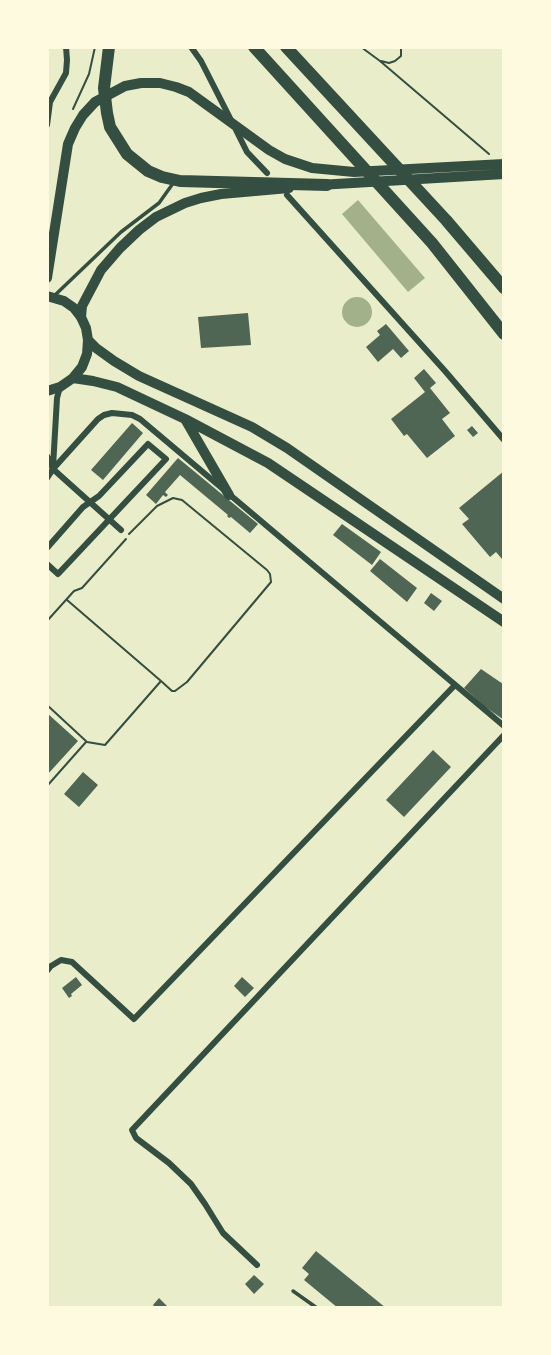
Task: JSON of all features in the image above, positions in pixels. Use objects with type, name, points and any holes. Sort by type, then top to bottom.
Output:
[{"type":"highway","points":[[109,47],[104,88],[110,127],[127,153],[148,171],[175,180],[327,185]]},
{"type":"highway","points":[[254,47],[424,234],[504,334]]},
{"type":"highway","points":[[286,47],[446,220],[504,288]]},
{"type":"main road","points":[[47,278],[68,144],[83,115],[95,102],[125,86],[160,83],[189,92],[269,150],[285,159],[313,168],[354,172],[500,161]]},
{"type":"main road","points":[[81,317],[82,306],[101,270],[129,239],[156,217],[185,203],[211,196],[327,185],[504,174]]},
{"type":"main road","points":[[47,222],[59,195]]},
{"type":"main road","points":[[47,391],[74,378],[85,360],[88,340],[86,328],[74,308],[50,296]]},
{"type":"main road","points":[[88,340],[114,361],[139,376],[252,427],[287,448],[504,599]]},
{"type":"main road","points":[[74,378],[117,387],[268,463],[504,622]]},
{"type":"main road","points":[[185,419],[229,495]]},
{"type":"street","points":[[47,125],[50,102],[66,73],[66,47]]},
{"type":"street","points":[[191,47],[201,61],[247,152],[267,173]]},
{"type":"street","points":[[287,195],[504,440]]},
{"type":"street","points":[[53,469],[60,387]]},
{"type":"street","points":[[47,478],[104,415],[123,412],[140,419],[504,726]]},
{"type":"street","points":[[47,548],[148,444],[166,459],[58,574],[47,564]]},
{"type":"street","points":[[47,456],[53,469],[121,530]]},
{"type":"street","points":[[47,971],[61,960],[72,962],[134,1019],[455,685]]},
{"type":"street","points":[[257,1265],[223,1233],[191,1184],[135,1138],[132,1130],[504,735]]},
{"type":"lane","points":[[50,296],[121,232],[159,203],[175,180]]},
{"type":"lane","points":[[293,1291],[317,1308]]},
{"type":"path","points":[[361,47],[500,161]]},
{"type":"path","points":[[380,61],[395,61],[401,56],[401,47]]},
{"type":"path","points":[[47,621],[67,599],[74,592],[82,588],[157,506],[173,498],[182,500],[267,570],[271,582],[187,682],[175,691],[67,599]]},
{"type":"path","points":[[47,705],[87,742],[105,745],[161,681]]},
{"type":"path","points":[[47,786],[87,742]]},
{"type":"shaded area","points":[[358,200],[425,278],[408,292],[342,214]]},
{"type":"shaded area","points":[[357,297],[363,298],[371,306],[371,318],[363,326],[357,327],[351,326],[343,318],[342,312],[343,306],[351,298]]},
{"type":"building","points":[[248,313],[251,345],[201,348],[198,317]]},
{"type":"building","points":[[386,324],[409,351],[401,358],[393,349],[378,362],[366,347],[380,335],[377,331]]},
{"type":"building","points":[[424,369],[436,383],[430,388],[450,413],[442,419],[455,436],[427,458],[391,419],[425,392],[414,378]]},
{"type":"building","points":[[132,423],[143,433],[103,480],[91,470]]},
{"type":"building","points":[[472,426],[478,433],[473,437],[467,430]]},
{"type":"building","points":[[178,458],[258,524],[250,533],[180,475],[165,492],[168,495],[163,495],[156,504],[146,495]]},
{"type":"building","points":[[504,471],[502,559],[496,552],[490,557],[462,524],[469,519],[459,508]]},
{"type":"building","points":[[342,524],[381,552],[372,565],[333,535]]},
{"type":"building","points":[[380,559],[417,588],[407,602],[370,571]]},
{"type":"building","points":[[431,593],[442,601],[434,611],[424,603]]},
{"type":"building","points":[[481,669],[503,684],[504,720],[464,688]]},
{"type":"building","points":[[47,713],[78,741],[47,775],[48,742]]},
{"type":"building","points":[[433,750],[451,767],[404,817],[386,800]]},
{"type":"building","points":[[83,772],[98,785],[79,807],[64,794]]},
{"type":"building","points":[[76,977],[82,985],[69,998],[62,988]]},
{"type":"building","points":[[242,977],[254,988],[245,997],[234,986]]},
{"type":"building","points":[[316,1251],[386,1308],[338,1308],[304,1280],[309,1274],[302,1268]]},
{"type":"building","points":[[254,1275],[264,1284],[254,1294],[245,1284]]},
{"type":"building","points":[[159,1298],[169,1308],[156,1308],[153,1305]]}]
